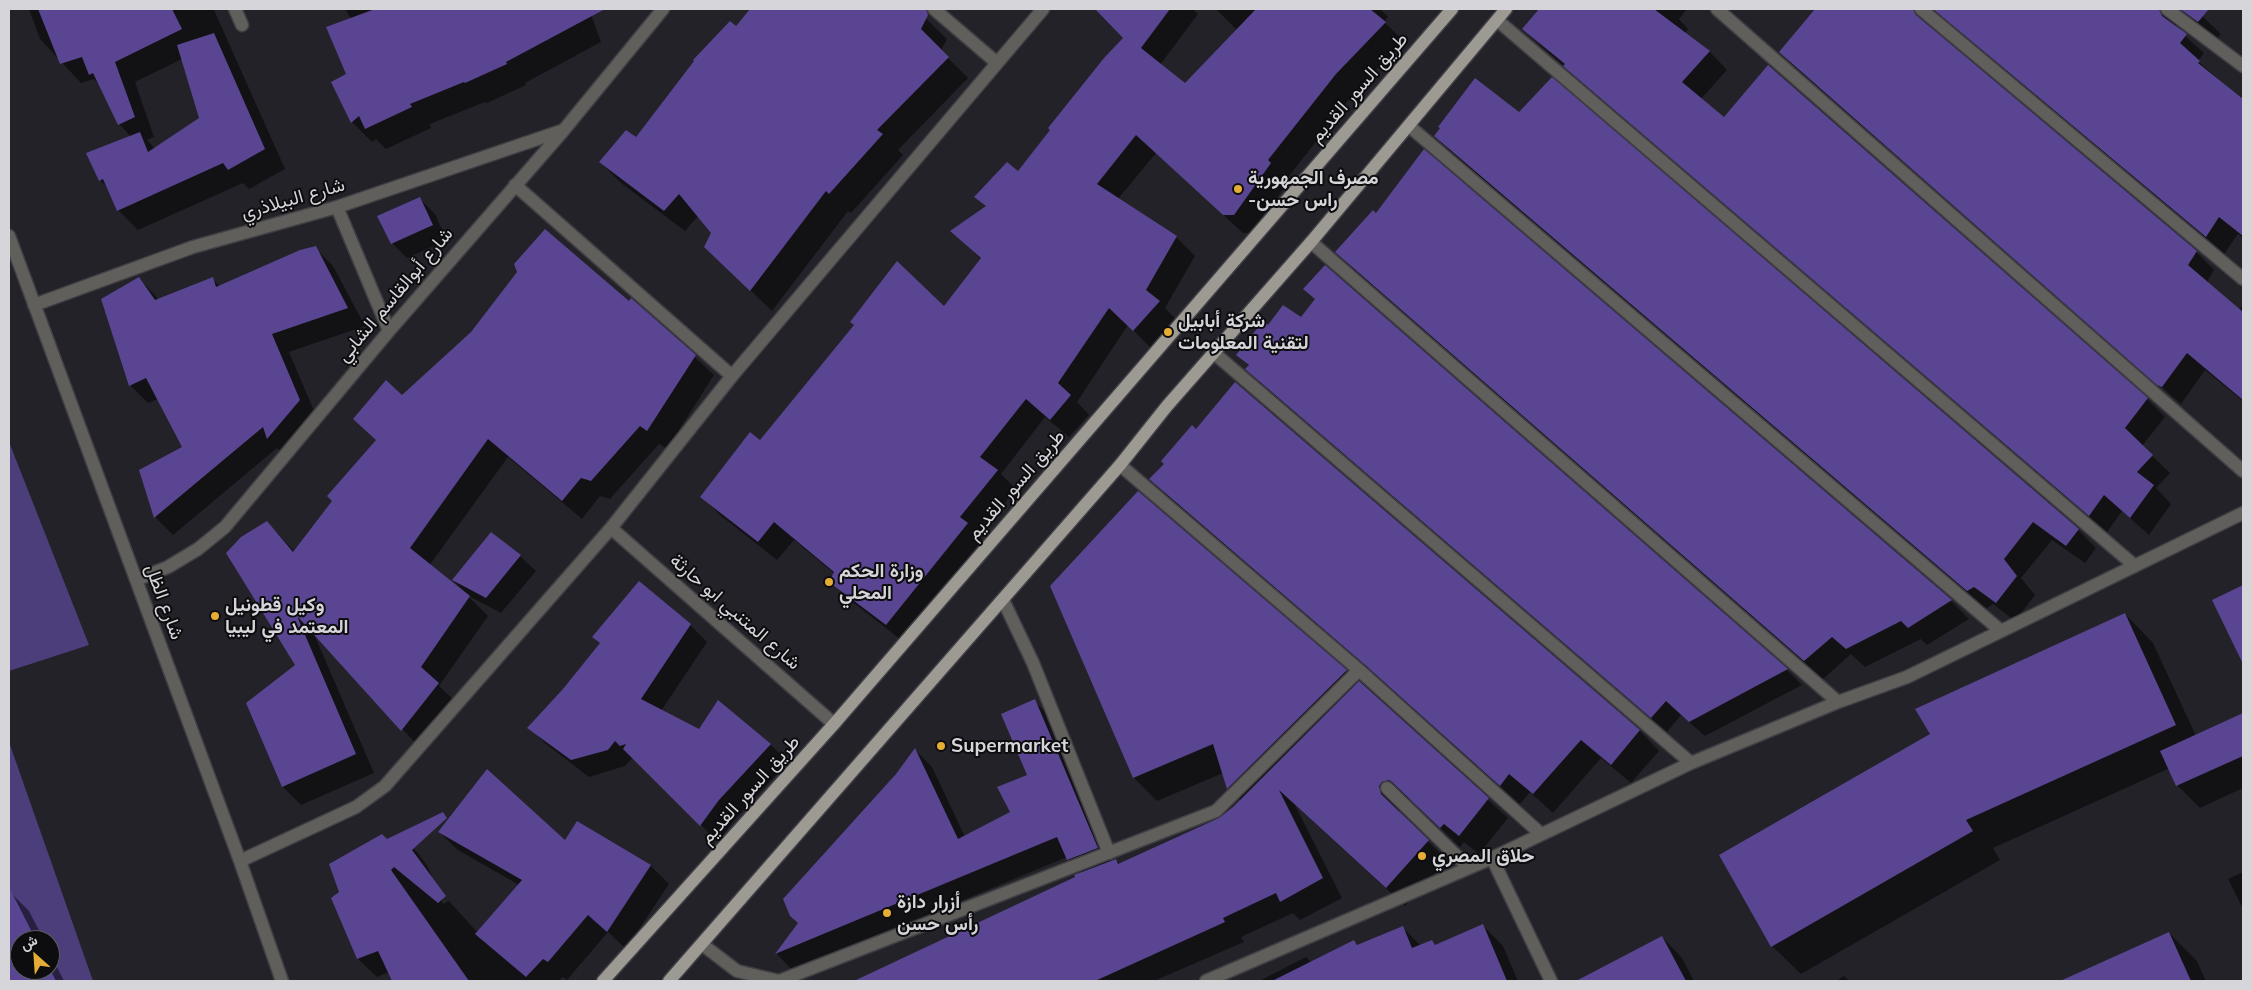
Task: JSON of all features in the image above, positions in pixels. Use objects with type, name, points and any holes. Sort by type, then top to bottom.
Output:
[{"type":"main road","name":"طريق السور القديم","points":[[603,981],[834,724],[1452,9]]},
{"type":"main road","points":[[669,981],[1120,465],[1167,406],[1311,242],[1506,9]]},
{"type":"street","points":[[235,9],[242,25]]},
{"type":"street","name":"شارع أبوالقاسم الشابي","points":[[136,580],[168,567],[198,549],[226,527],[388,331],[563,131],[663,9]]},
{"type":"street","points":[[934,9],[996,63]]},
{"type":"street","points":[[240,861],[356,807],[385,786],[611,528],[732,376],[1043,9]]},
{"type":"street","points":[[1717,9],[2243,471]]},
{"type":"street","points":[[1921,9],[2243,279]]},
{"type":"street","points":[[2167,9],[2243,66]]},
{"type":"street","points":[[1497,20],[2136,566]]},
{"type":"street","points":[[1409,126],[2001,631]]},
{"type":"street","name":"شارع البيلاذري","points":[[34,305],[193,247],[337,207],[563,131]]},
{"type":"street","points":[[515,185],[732,376]]},
{"type":"street","points":[[337,207],[388,331]]},
{"type":"street","name":"شارع الظل","points":[[9,236],[240,861],[282,981]]},
{"type":"street","points":[[1311,242],[1838,702]]},
{"type":"street","points":[[1214,353],[1691,763]]},
{"type":"street","points":[[1120,465],[1359,670],[1542,834]]},
{"type":"street","points":[[1206,981],[1492,858],[1691,763],[1838,702],[1907,677],[2243,513]]},
{"type":"street","name":"شارع المتنبي ابو حارثة","points":[[611,528],[834,724]]},
{"type":"street","points":[[1002,600],[1033,663],[1109,852]]},
{"type":"street","points":[[702,945],[737,971],[779,981],[1216,811],[1359,670]]},
{"type":"street","points":[[1387,788],[1468,868]]},
{"type":"street","points":[[1492,858],[1551,981]]},
{"type":"shaded area","points":[[9,442],[89,645],[9,671]]},
{"type":"shaded area","points":[[9,742],[93,981],[9,981]]},
{"type":"building","points":[[38,9],[172,9],[182,29],[115,62],[135,117],[118,125],[93,73],[89,75],[82,57],[60,64]]},
{"type":"building","points":[[375,9],[605,9],[506,62],[507,64],[465,83],[410,104],[412,107],[365,129],[359,116],[351,123],[331,82],[346,74],[326,27]]},
{"type":"building","points":[[750,9],[926,9],[928,15],[921,29],[949,57],[877,130],[883,134],[829,194],[826,191],[750,291],[704,247],[711,233],[679,194],[664,211],[599,162],[626,130],[636,137],[693,60],[730,21],[736,26]]},
{"type":"building","points":[[1095,9],[1170,9],[1141,48],[1185,83],[1256,9],[1370,9],[1386,22],[1336,74],[1268,160],[1271,163],[1234,215],[1223,215],[1136,135],[1097,184],[1177,236],[1146,290],[1160,301],[1133,331],[1109,308],[1058,383],[1071,395],[1050,420],[1026,399],[980,457],[998,470],[960,517],[968,523],[886,625],[829,582],[834,572],[774,522],[758,542],[700,497],[750,432],[760,440],[854,325],[850,322],[897,261],[944,306],[981,258],[950,231],[986,206],[974,197],[1007,162],[1018,171],[1050,130],[1048,128],[1104,58],[1123,38]]},
{"type":"building","points":[[1539,9],[1654,9],[1710,51],[1682,82],[1724,117],[1768,65],[2148,398],[2125,428],[2153,455],[2137,472],[2154,485],[2130,518],[2104,495],[2089,516],[1563,66],[1565,64],[1522,29]]},
{"type":"building","points":[[1815,9],[1913,9],[1916,15],[2197,251],[2188,265],[2243,312],[2243,400],[2187,353],[2162,387],[2157,385],[1779,52]]},
{"type":"building","points":[[1933,9],[2159,9],[2162,16],[2187,34],[2180,43],[2200,61],[2198,63],[2243,99],[2243,236],[2219,217],[2206,237]]},
{"type":"building","points":[[2180,9],[2209,9],[2198,22]]},
{"type":"building","points":[[214,33],[265,149],[228,170],[223,163],[117,211],[103,179],[99,181],[86,153],[140,132],[148,152],[199,118],[177,45]]},
{"type":"building","points":[[1552,77],[2079,529],[2066,546],[2033,522],[2004,559],[2017,576],[1996,603],[1974,587],[1967,591],[1434,136],[1440,128],[1438,127],[1475,78],[1519,112]]},
{"type":"building","points":[[1424,149],[1952,600],[1908,628],[1901,621],[1846,649],[1832,637],[1804,661],[1335,252],[1373,210],[1376,213]]},
{"type":"building","points":[[420,197],[433,225],[391,244],[377,216]]},
{"type":"building","points":[[545,229],[629,301],[631,298],[696,355],[647,431],[640,426],[591,481],[581,478],[562,501],[488,439],[410,548],[470,596],[421,667],[439,683],[401,731],[297,616],[356,754],[282,787],[246,703],[295,665],[226,553],[241,537],[267,521],[293,552],[332,501],[327,496],[376,440],[353,419],[386,380],[402,395],[471,332],[517,272],[514,264]]},
{"type":"building","points":[[316,246],[348,308],[272,334],[300,400],[267,439],[263,427],[154,518],[139,470],[182,447],[146,378],[129,386],[101,299],[139,277],[155,300],[213,277],[216,287],[300,250]]},
{"type":"building","points":[[1325,265],[1788,669],[1689,722],[1666,701],[1651,718],[1245,369],[1249,365],[1236,355],[1263,321],[1268,325],[1283,305],[1301,317],[1315,299],[1303,289]]},
{"type":"building","points":[[1235,382],[1640,730],[1611,765],[1581,740],[1533,794],[1509,774],[1500,786],[1364,664],[1149,479],[1164,464],[1161,461],[1192,425],[1196,429]]},
{"type":"building","points":[[1138,491],[1347,670],[1227,789],[1213,744],[1133,778],[1050,586]]},
{"type":"building","points":[[491,532],[521,555],[486,598],[452,580]]},
{"type":"building","points":[[639,581],[691,624],[641,699],[699,729],[718,700],[771,744],[719,800],[700,826],[623,749],[626,744],[620,746],[615,741],[608,750],[571,760],[527,728],[563,689],[600,643],[592,637]]},
{"type":"building","points":[[2243,585],[2243,664],[2212,600]]},
{"type":"building","points":[[2125,613],[2176,725],[1966,820],[1973,831],[1771,947],[1719,855],[1930,734],[1915,709]]},
{"type":"building","points":[[1359,681],[1489,798],[1459,836],[1444,824],[1440,828],[1392,782],[1389,780],[1382,782],[1379,786],[1381,794],[1429,840],[1386,888],[1279,790],[1323,878],[1280,902],[1276,893],[1223,918],[1225,922],[1095,981],[854,981],[1075,877],[1074,875],[1116,859],[1118,864],[1219,818],[1233,807]]},
{"type":"building","points":[[1035,699],[1098,848],[1067,860],[1057,837],[775,954],[798,923],[790,916],[783,899],[896,774],[915,748],[958,839],[1010,812],[997,787],[1027,775],[1001,714]]},
{"type":"building","points":[[2243,713],[2243,756],[2176,786],[2160,751]]},
{"type":"building","points":[[487,769],[565,840],[577,821],[651,865],[607,932],[588,915],[548,962],[543,959],[526,977],[475,934],[522,880],[438,832]]},
{"type":"building","points":[[443,812],[447,818],[412,850],[446,896],[438,903],[394,867],[391,870],[469,981],[392,981],[378,951],[357,959],[331,898],[339,892],[329,864],[382,834],[387,839]]},
{"type":"building","points":[[9,887],[31,930],[10,930],[10,980],[56,981],[9,981]]},
{"type":"building","points":[[1483,924],[1507,981],[1272,981],[1354,940],[1357,945],[1403,926],[1412,948],[1432,940],[1435,945]]},
{"type":"building","points":[[2169,932],[2191,981],[2060,981]]},
{"type":"building","points":[[1662,936],[1686,981],[1576,981]]},
{"type":"place","name":"مصرف الجمهورية -راس حسن","points":[[1238,189]]},
{"type":"place","name":"شركة أبابيل لتقنية المعلومات","points":[[1168,332]]},
{"type":"place","name":"وزارة الحكم المحلي","points":[[829,582]]},
{"type":"place","name":"وكيل قطونيل المعتمد في ليبيا","points":[[215,616]]},
{"type":"place","name":"Supermarket","points":[[941,746]]},
{"type":"place","name":"حلاق المصري","points":[[1422,856]]},
{"type":"place","name":"أزرار دازة رأس حسن","points":[[887,913]]}]
